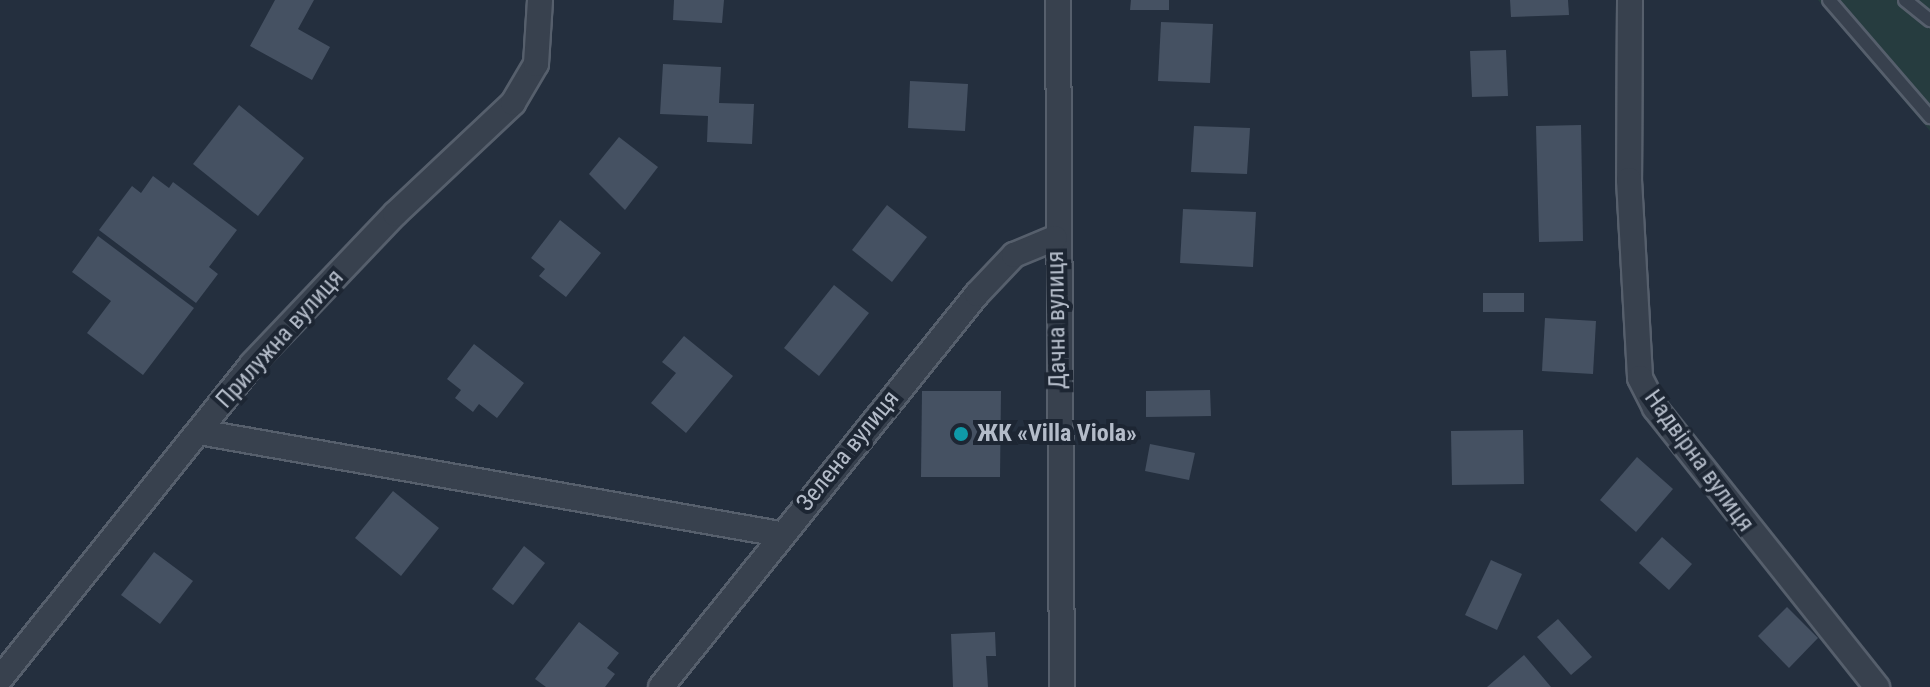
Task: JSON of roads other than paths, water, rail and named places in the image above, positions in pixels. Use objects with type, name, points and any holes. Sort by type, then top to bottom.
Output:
[{"type":"street","name":"Прилужна вулиця","points":[[0,679],[252,364],[395,214],[513,103],[536,64],[540,0]]},
{"type":"street","name":"Дачна вулиця","points":[[1058,0],[1055,238],[1062,687]]},
{"type":"street","name":"Надвірна вулиця","points":[[1630,0],[1629,180],[1640,378],[1674,432],[1877,687]]},
{"type":"street","name":"Зелена вулиця","points":[[661,687],[780,534],[987,284],[1014,255],[1055,238]]},
{"type":"street","points":[[199,432],[780,534]]},
{"type":"lane","points":[[1829,0],[1930,117]]},
{"type":"lane","points":[[1905,0],[1930,20]]},
{"type":"place","name":"ЖК «Villa Viola»","points":[[961,434]]}]
